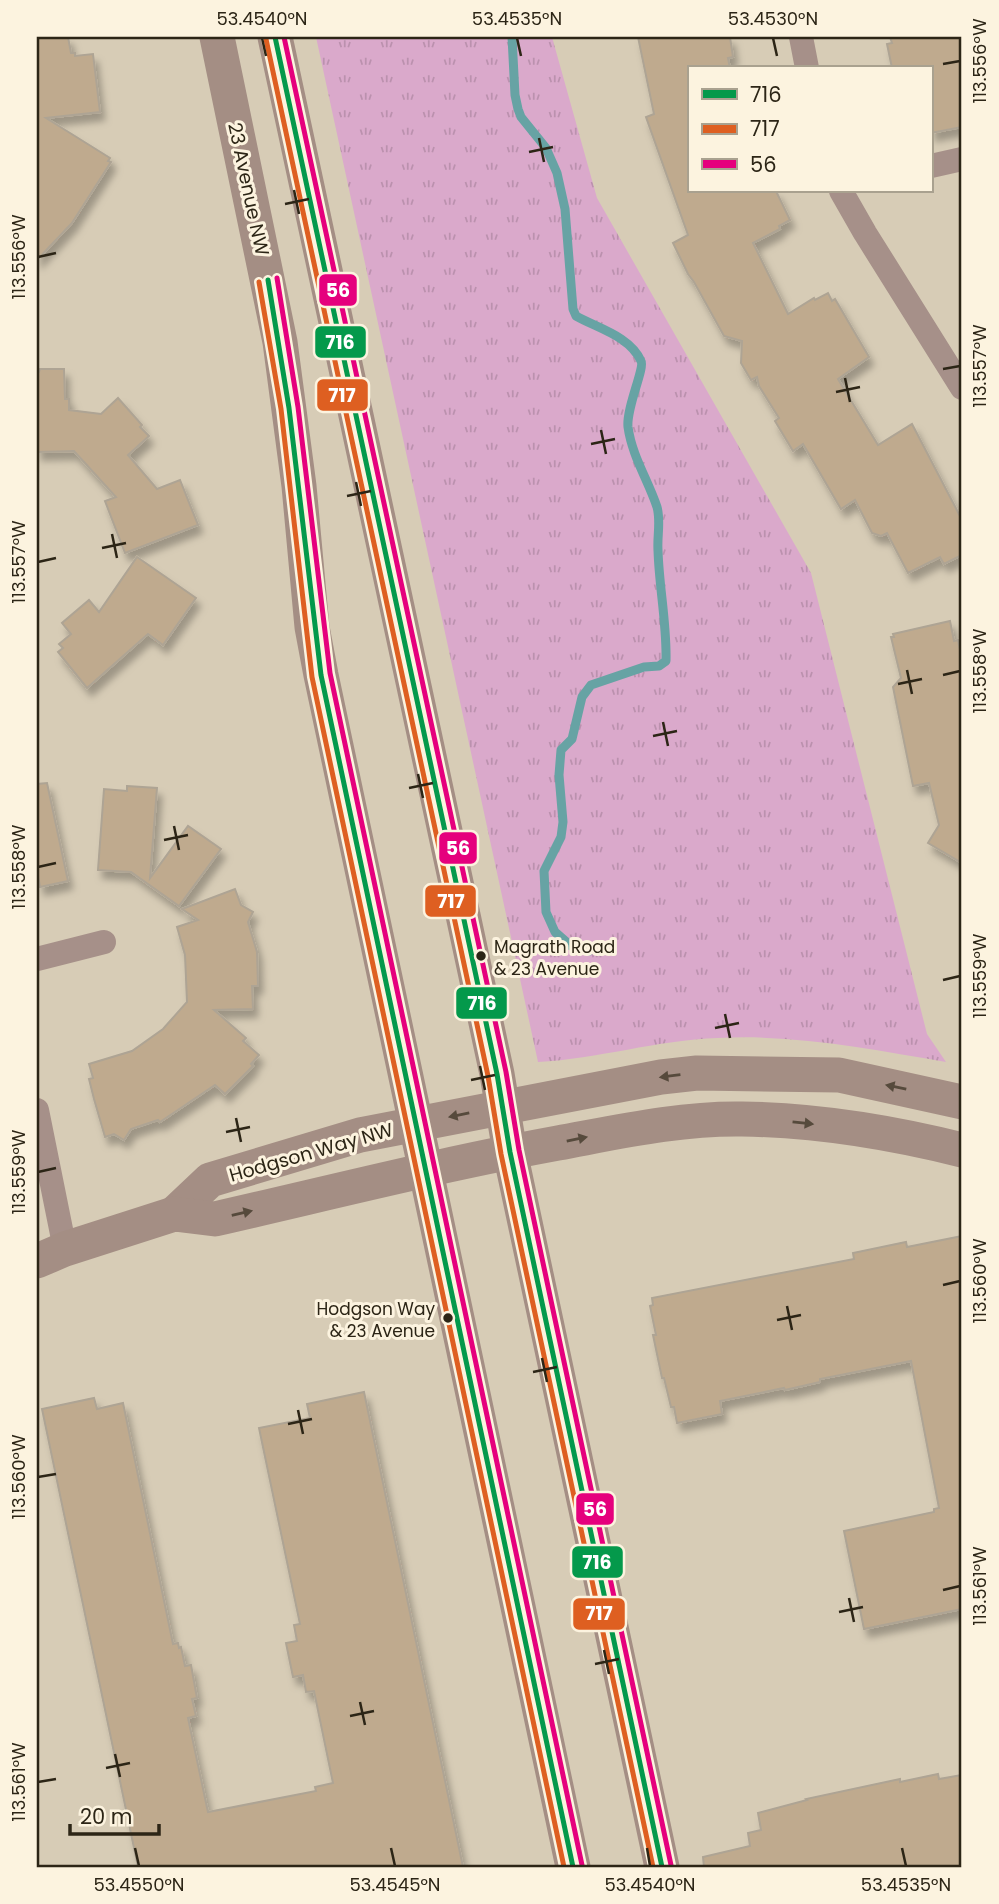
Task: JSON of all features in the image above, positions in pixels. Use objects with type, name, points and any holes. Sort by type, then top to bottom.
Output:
[{"type":"main road","name":"23 Avenue NW","points":[[216,37],[280,342],[299,486],[312,628],[321,675],[573,1867]]},
{"type":"main road","points":[[275,37],[497,1074],[510,1152],[662,1867]]},
{"type":"main road","name":"Hodgson Way NW","points":[[51,1255],[174,1214],[210,1180],[360,1135],[634,1082],[697,1073],[839,1075],[962,1102]]},
{"type":"main road","name":"Hodgson Way NW","points":[[174,1214],[215,1219],[426,1170],[647,1126],[740,1119],[879,1131],[962,1150]]},
{"type":"street","points":[[801,37],[807,66]]},
{"type":"street","points":[[932,166],[962,159]]},
{"type":"street","points":[[842,192],[962,388]]},
{"type":"street","points":[[37,959],[104,942]]},
{"type":"street","points":[[37,1110],[51,1255]]},
{"type":"green space","points":[[316,37],[552,37],[597,198],[811,573],[927,1034],[946,1062],[832,1044],[747,1037],[695,1039],[538,1062]]},
{"type":"building","points":[[37,37],[68,37],[71,53],[75,53],[75,56],[93,54],[100,112],[46,118],[110,158],[108,161],[111,162],[72,223],[37,260]]},
{"type":"building","points":[[638,37],[730,37],[733,57],[728,58],[730,66],[688,66],[688,192],[776,192],[790,220],[779,226],[780,229],[753,243],[788,314],[828,293],[832,301],[835,299],[869,357],[838,379],[878,445],[912,424],[962,520],[962,555],[944,564],[940,557],[908,573],[887,533],[881,536],[872,533],[855,500],[841,509],[803,444],[793,451],[775,421],[779,418],[759,386],[757,377],[751,380],[741,363],[742,341],[724,336],[673,243],[688,235],[646,117],[654,114]]},
{"type":"building","points":[[890,37],[962,37],[962,127],[932,133],[932,66],[892,66],[887,44],[892,43]]},
{"type":"building","points":[[40,369],[64,369],[65,399],[69,399],[69,410],[101,414],[118,398],[149,436],[128,455],[157,489],[180,480],[198,525],[125,553],[105,501],[116,497],[74,451],[37,452],[37,372]]},
{"type":"building","points":[[137,557],[196,598],[163,645],[148,634],[87,688],[58,652],[63,648],[59,644],[71,634],[62,623],[89,600],[99,612]]},
{"type":"building","points":[[950,621],[954,641],[958,640],[962,659],[962,863],[928,843],[939,825],[929,783],[913,786],[893,687],[901,678],[891,637],[894,637],[893,634]]},
{"type":"building","points":[[47,783],[68,881],[40,887],[37,870],[37,784]]},
{"type":"building","points":[[127,786],[157,788],[150,878],[188,826],[221,849],[179,906],[131,872],[98,870],[104,789],[127,791]]},
{"type":"building","points":[[235,889],[241,905],[253,912],[248,922],[257,952],[258,986],[252,986],[253,1009],[214,1010],[246,1038],[243,1041],[259,1055],[251,1064],[253,1066],[225,1094],[215,1085],[160,1122],[158,1120],[131,1129],[124,1140],[114,1134],[105,1137],[89,1079],[93,1078],[89,1064],[132,1051],[163,1029],[187,1002],[185,955],[177,927],[198,920],[182,909]]},
{"type":"building","points":[[962,1236],[962,1609],[864,1629],[844,1531],[934,1512],[934,1509],[939,1508],[911,1361],[820,1379],[820,1382],[785,1390],[784,1388],[720,1401],[722,1414],[677,1423],[674,1407],[671,1407],[662,1378],[650,1306],[653,1305],[652,1298],[854,1259],[853,1253],[906,1242],[907,1247]]},
{"type":"building","points":[[364,1392],[463,1867],[138,1867],[42,1409],[94,1398],[97,1409],[123,1403],[173,1644],[178,1643],[179,1648],[181,1647],[185,1666],[191,1665],[197,1698],[192,1699],[196,1716],[188,1718],[208,1812],[316,1791],[315,1787],[333,1783],[314,1691],[306,1692],[303,1675],[293,1677],[286,1643],[297,1641],[294,1625],[300,1624],[259,1428],[310,1418],[307,1404]]},
{"type":"building","points":[[938,1774],[939,1779],[962,1775],[962,1867],[704,1867],[703,1857],[750,1846],[748,1833],[761,1830],[758,1813],[806,1799],[900,1779],[900,1782]]},
{"type":"waterway","points":[[512,37],[518,109],[521,117],[546,148],[557,173],[565,209],[573,309],[576,316],[629,345],[641,361],[628,427],[659,518],[658,545],[666,661],[659,666],[644,667],[591,685],[582,697],[572,739],[561,750],[559,775],[563,822],[561,837],[544,871],[546,912],[555,932],[571,946],[589,951]]},
{"type":"transit line","name":"716","points":[[275,37],[497,1074],[510,1152],[662,1867]]},
{"type":"transit line","name":"56","points":[[284,37],[506,1072],[519,1150],[671,1865]]},
{"type":"transit line","name":"717","points":[[266,39],[488,1076],[501,1154],[653,1867]]},
{"type":"transit line","name":"56","points":[[277,278],[298,407],[330,673],[582,1865]]},
{"type":"transit line","name":"716","points":[[268,280],[289,408],[321,675],[573,1867]]},
{"type":"transit line","name":"717","points":[[259,282],[281,409],[312,677],[564,1867]]},
{"type":"place","name":"Magrath Road & 23 Avenue","points":[[481,956]]},
{"type":"place","name":"Hodgson Way & 23 Avenue","points":[[448,1318]]}]
